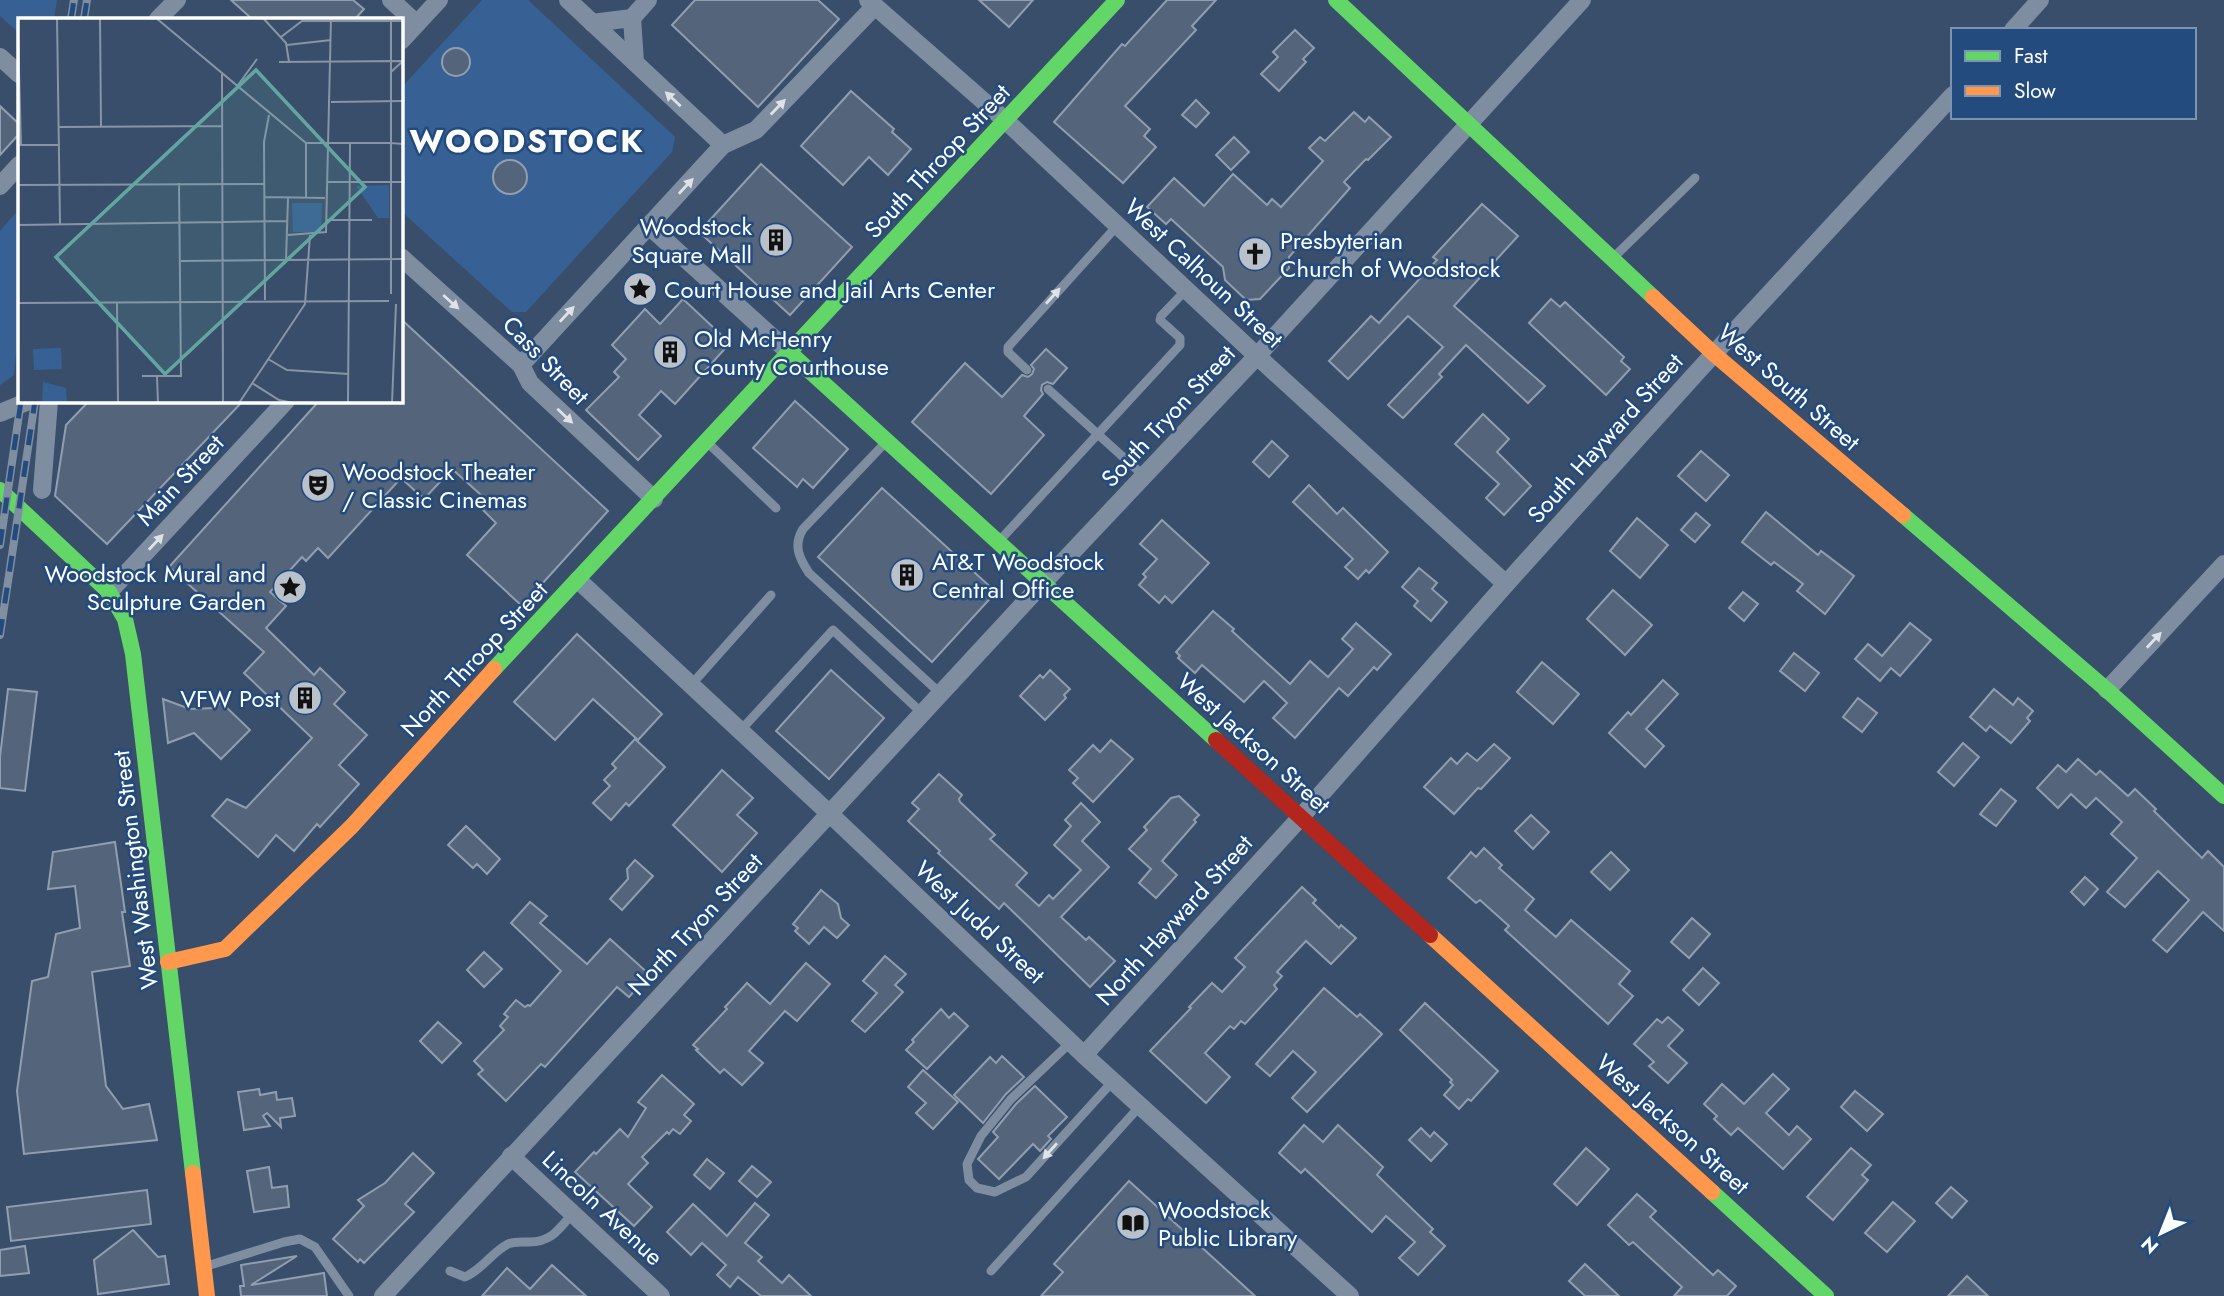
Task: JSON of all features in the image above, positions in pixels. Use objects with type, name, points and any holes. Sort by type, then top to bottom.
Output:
[{"type":"street","points":[[391,0],[416,23]]},
{"type":"street","points":[[402,40],[439,0]]},
{"type":"street","points":[[568,0],[723,145]]},
{"type":"street","points":[[592,23],[632,18],[648,0]]},
{"type":"street","name":"South Throop Street","points":[[790,353],[1117,0]]},
{"type":"street","name":"West South Street","points":[[1336,0],[1714,354],[2107,690],[2224,796]]},
{"type":"street","name":"South Tryon Street","points":[[1042,584],[1257,356],[1582,0]]},
{"type":"street","points":[[2015,28],[2040,0]]},
{"type":"street","points":[[521,365],[723,145],[756,130],[871,3]]},
{"type":"street","name":"West Calhoun Street","points":[[871,3],[1005,121],[1506,584]]},
{"type":"street","points":[[632,18],[635,62]]},
{"type":"street","points":[[0,57],[18,73]]},
{"type":"street","name":"South Hayward Street","points":[[1300,818],[1506,584],[1951,97]]},
{"type":"street","points":[[0,186],[18,166]]},
{"type":"street","name":"West Jackson Street","points":[[649,226],[1826,1296]]},
{"type":"street","name":"Cass Street","points":[[404,266],[521,365],[530,383],[654,499]]},
{"type":"street","name":"North Throop Street","points":[[169,962],[225,949],[352,827],[790,353]]},
{"type":"street","points":[[0,413],[27,402]]},
{"type":"street","points":[[42,489],[49,402]]},
{"type":"street","name":"Main Street","points":[[109,593],[285,402]]},
{"type":"street","name":"West Washington Street","points":[[0,490],[109,593],[125,619],[133,654],[207,1296]]},
{"type":"street","points":[[2107,690],[2224,564]]},
{"type":"street","name":"West Judd Street","points":[[578,580],[1140,1106],[1350,1296]]},
{"type":"street","name":"North Tryon Street","points":[[383,1296],[1042,584]]},
{"type":"street","name":"North Hayward Street","points":[[1078,1048],[1300,818]]},
{"type":"street","name":"Lincoln Avenue","points":[[511,1156],[661,1296]]},
{"type":"lane","points":[[1612,258],[1695,177]]},
{"type":"lane","points":[[1027,370],[1008,352],[1007,347],[1117,226]]},
{"type":"lane","points":[[997,543],[1180,345],[1180,338],[1160,320],[1186,290]]},
{"type":"lane","points":[[1048,389],[1144,476]]},
{"type":"lane","points":[[886,441],[803,529],[797,545],[809,573],[942,694]]},
{"type":"lane","points":[[707,442],[776,508]]},
{"type":"lane","points":[[691,685],[771,595]]},
{"type":"lane","points":[[740,731],[832,630],[923,714]]},
{"type":"lane","points":[[1078,1048],[1011,1099],[981,1136],[967,1164],[970,1180],[977,1188],[995,1192],[1026,1177],[1114,1081]]},
{"type":"lane","points":[[991,1271],[1140,1106]]},
{"type":"lane","points":[[450,1271],[465,1277],[477,1272],[498,1250],[511,1242],[538,1242],[550,1238],[573,1213]]},
{"type":"lane","points":[[204,1267],[284,1242],[300,1240],[315,1247],[349,1296]]},
{"type":"shaded area","points":[[0,0],[57,0],[54,18],[18,18],[18,32],[0,16]]},
{"type":"shaded area","points":[[482,0],[528,0],[675,137],[672,152],[526,312],[512,312],[402,212],[402,87]]},
{"type":"shaded area","points":[[18,210],[18,333],[14,375],[0,385],[0,231]]},
{"type":"building","points":[[231,0],[353,0],[364,9],[356,18],[251,18]]},
{"type":"building","points":[[695,0],[818,0],[839,19],[758,107],[672,25]]},
{"type":"building","points":[[979,0],[1033,0],[1009,27]]},
{"type":"building","points":[[1167,0],[1216,0],[1192,26],[1196,30],[1125,106],[1150,129],[1144,136],[1156,147],[1123,183],[1054,122],[1122,44],[1125,46]]},
{"type":"building","points":[[1295,30],[1314,48],[1303,59],[1306,62],[1279,91],[1261,74],[1278,57],[1273,52]]},
{"type":"building","points":[[456,48],[466,52],[470,62],[466,72],[456,76],[446,72],[442,62],[446,52]]},
{"type":"building","points":[[851,91],[894,129],[892,132],[911,149],[888,175],[869,157],[843,185],[801,146]]},
{"type":"building","points":[[1196,100],[1209,113],[1196,127],[1182,115]]},
{"type":"building","points":[[0,106],[18,123],[18,135],[0,155]]},
{"type":"building","points":[[1354,112],[1365,122],[1369,117],[1391,137],[1344,182],[1350,188],[1289,257],[1289,268],[1260,299],[1246,300],[1225,280],[1223,267],[1171,219],[1166,224],[1147,207],[1174,178],[1204,206],[1233,174],[1267,205],[1272,199],[1281,207],[1323,161],[1309,148],[1320,137],[1325,141]]},
{"type":"building","points":[[1234,137],[1249,152],[1231,170],[1216,155]]},
{"type":"building","points":[[510,160],[522,165],[527,177],[522,189],[510,194],[498,189],[493,177],[498,165]]},
{"type":"building","name":"Woodstock Square Mall","points":[[761,164],[852,247],[790,315],[699,232]]},
{"type":"building","points":[[1482,204],[1518,236],[1454,306],[1545,386],[1528,403],[1466,345],[1439,374],[1442,377],[1403,418],[1388,405],[1443,347],[1408,316],[1348,379],[1329,361],[1371,316],[1379,323],[1437,260],[1433,257]]},
{"type":"building","name":"Old McHenry County Courthouse","points":[[683,299],[730,343],[675,404],[661,391],[639,415],[661,436],[638,460],[586,410],[619,377],[614,372],[626,359],[612,345],[645,309],[660,324]]},
{"type":"building","points":[[1551,299],[1560,307],[1565,302],[1624,357],[1621,361],[1630,369],[1606,395],[1529,323]]},
{"type":"building","points":[[402,320],[608,511],[522,606],[467,555],[496,523],[483,510],[490,503],[452,469],[424,499],[401,478],[328,558],[318,548],[306,561],[302,557],[270,592],[286,606],[266,628],[314,675],[320,668],[345,692],[334,704],[367,735],[339,765],[359,784],[320,827],[317,824],[294,851],[276,835],[258,857],[212,816],[227,799],[246,808],[312,738],[244,673],[264,652],[169,567],[318,402],[402,402]]},
{"type":"building","points":[[1046,349],[1067,368],[1053,384],[1047,382],[1042,385],[1043,394],[1024,416],[1044,435],[991,494],[912,422],[965,363],[1002,397],[1022,375],[1028,377],[1032,374],[1034,369],[1031,365]]},
{"type":"building","points":[[795,401],[848,449],[813,488],[803,479],[797,487],[753,448]]},
{"type":"building","points":[[88,402],[242,402],[107,544],[55,496],[66,425]]},
{"type":"building","points":[[1483,414],[1509,439],[1497,452],[1531,486],[1504,515],[1486,498],[1499,484],[1455,444]]},
{"type":"building","points":[[1272,441],[1288,456],[1269,477],[1253,462]]},
{"type":"building","points":[[1701,451],[1729,475],[1706,501],[1678,476]]},
{"type":"building","points":[[1309,485],[1337,514],[1343,508],[1388,552],[1369,573],[1366,570],[1358,579],[1345,567],[1353,559],[1293,502]]},
{"type":"building","name":"AT&T Woodstock Central Office","points":[[882,488],[996,592],[932,662],[818,557]]},
{"type":"building","points":[[1766,512],[1818,555],[1821,551],[1854,576],[1825,614],[1797,591],[1803,584],[1774,562],[1771,565],[1742,542]]},
{"type":"building","points":[[1696,513],[1710,525],[1695,542],[1681,530]]},
{"type":"building","points":[[1637,518],[1668,545],[1640,578],[1610,551]]},
{"type":"building","points":[[1162,520],[1209,563],[1172,603],[1165,596],[1159,603],[1139,585],[1146,577],[1143,574],[1157,559],[1140,544]]},
{"type":"building","points":[[1419,568],[1437,583],[1432,589],[1447,602],[1431,621],[1414,606],[1418,601],[1402,587]]},
{"type":"building","points":[[1613,590],[1652,625],[1625,655],[1587,619]]},
{"type":"building","points":[[1743,592],[1758,604],[1744,621],[1729,608]]},
{"type":"building","points":[[1213,611],[1290,684],[1310,661],[1328,677],[1353,649],[1342,639],[1356,623],[1391,654],[1377,670],[1374,667],[1348,696],[1339,688],[1295,738],[1273,718],[1287,703],[1264,681],[1244,702],[1202,665],[1195,673],[1178,658],[1180,656],[1176,652]]},
{"type":"building","points":[[1910,623],[1931,640],[1900,676],[1891,668],[1880,681],[1855,659],[1868,644],[1882,656]]},
{"type":"building","points":[[577,634],[662,714],[638,740],[593,699],[555,740],[514,702]]},
{"type":"building","points":[[1794,653],[1819,673],[1805,691],[1780,671]]},
{"type":"building","points":[[1542,662],[1579,694],[1553,724],[1517,692]]},
{"type":"building","points":[[831,670],[884,718],[829,779],[776,731]]},
{"type":"building","points":[[1050,670],[1070,689],[1064,695],[1066,698],[1045,720],[1020,696],[1040,675],[1043,678]]},
{"type":"building","points":[[1663,680],[1678,694],[1646,729],[1664,746],[1645,767],[1609,733],[1628,712],[1631,715]]},
{"type":"building","points":[[8,689],[37,692],[25,791],[0,788],[0,757]]},
{"type":"building","points":[[1994,689],[2013,705],[2018,698],[2033,711],[2027,718],[2030,721],[2011,743],[1990,726],[1986,731],[1970,717]]},
{"type":"building","points":[[1858,698],[1877,713],[1862,732],[1843,717]]},
{"type":"building","points":[[163,699],[190,709],[214,708],[221,702],[250,730],[221,759],[194,733],[168,743]]},
{"type":"building","points":[[635,739],[665,767],[629,806],[626,803],[611,820],[593,803],[610,786],[604,780],[616,768],[612,764]]},
{"type":"building","points":[[1111,740],[1133,759],[1093,802],[1073,783],[1078,778],[1069,770],[1093,745],[1100,752]]},
{"type":"building","points":[[1963,743],[1979,757],[1954,786],[1938,772]]},
{"type":"building","points":[[1494,744],[1510,758],[1454,814],[1424,787],[1451,758],[1457,764],[1467,753],[1477,761]]},
{"type":"building","points":[[2078,759],[2096,775],[2100,771],[2128,796],[2135,789],[2202,858],[2208,851],[2224,867],[2224,931],[2203,912],[2167,952],[2153,940],[2189,900],[2158,871],[2125,907],[2107,892],[2137,858],[2111,834],[2122,822],[2096,798],[2086,808],[2071,794],[2058,808],[2037,788],[2058,765],[2066,772]]},
{"type":"building","points":[[722,770],[753,798],[737,815],[757,833],[722,872],[673,825]]},
{"type":"building","points":[[939,774],[962,795],[960,802],[995,835],[990,839],[1027,873],[1016,885],[1039,906],[1049,895],[1053,899],[1081,870],[1054,845],[1071,826],[1065,820],[1081,803],[1100,822],[1082,841],[1109,867],[1061,917],[1086,940],[1089,937],[1115,961],[1090,987],[1004,903],[999,909],[938,853],[940,851],[908,821],[919,809],[912,803]]},
{"type":"building","points":[[2001,789],[2016,801],[1996,826],[1980,814]]},
{"type":"building","points":[[1179,796],[1199,815],[1162,861],[1177,875],[1156,898],[1139,883],[1151,869],[1129,849],[1147,830],[1144,827],[1171,798]]},
{"type":"building","points":[[1531,815],[1549,832],[1533,849],[1515,831]]},
{"type":"building","points":[[466,826],[500,859],[487,874],[477,864],[473,868],[448,845]]},
{"type":"building","points":[[115,842],[130,966],[92,972],[106,1086],[123,1109],[149,1104],[157,1140],[24,1154],[17,1091],[32,981],[48,977],[56,934],[80,928],[75,886],[48,889],[53,852]]},
{"type":"building","points":[[1484,848],[1502,865],[1499,868],[1534,899],[1525,910],[1556,937],[1571,920],[1630,971],[1619,984],[1633,996],[1608,1024],[1505,930],[1509,926],[1480,900],[1476,903],[1448,878],[1471,852],[1476,857]]},
{"type":"building","points":[[1611,852],[1629,870],[1610,890],[1591,872]]},
{"type":"building","points":[[635,860],[653,876],[622,910],[610,899],[628,879],[627,869]]},
{"type":"building","points":[[2085,877],[2098,889],[2084,905],[2071,892]]},
{"type":"building","points":[[1302,887],[1316,900],[1313,903],[1339,928],[1341,925],[1356,938],[1331,964],[1306,941],[1277,972],[1282,976],[1274,985],[1277,989],[1245,1024],[1241,1021],[1234,1029],[1230,1026],[1205,1053],[1230,1077],[1206,1103],[1150,1051],[1212,983],[1222,992],[1245,967],[1235,958]]},
{"type":"building","points":[[821,890],[838,904],[841,918],[849,925],[837,938],[824,927],[809,944],[795,931],[798,928],[793,924]]},
{"type":"building","points":[[530,902],[547,916],[540,923],[587,964],[610,939],[649,974],[629,997],[617,987],[545,1067],[541,1064],[506,1101],[478,1074],[483,1070],[474,1061],[504,1030],[500,1026],[508,1017],[504,1014],[516,1000],[525,1007],[530,1006],[561,971],[511,923]]},
{"type":"building","points":[[1692,918],[1710,934],[1689,958],[1671,942]]},
{"type":"building","points":[[484,952],[502,969],[484,987],[467,970]]},
{"type":"building","points":[[885,956],[906,974],[895,985],[903,992],[865,1032],[852,1021],[877,993],[863,981]]},
{"type":"building","points":[[806,963],[830,984],[797,1021],[785,1011],[749,1051],[763,1063],[742,1085],[724,1069],[720,1073],[696,1050],[698,1049],[693,1045],[747,983],[770,1004]]},
{"type":"building","points":[[1703,968],[1719,983],[1699,1005],[1683,990]]},
{"type":"building","points":[[1324,988],[1357,1017],[1360,1014],[1382,1034],[1307,1112],[1292,1098],[1316,1072],[1293,1051],[1270,1076],[1256,1064]]},
{"type":"building","points":[[1425,1003],[1498,1071],[1471,1101],[1468,1099],[1459,1109],[1444,1095],[1453,1085],[1450,1082],[1452,1080],[1400,1030]]},
{"type":"building","points":[[941,1009],[949,1018],[954,1013],[968,1026],[927,1069],[906,1050]]},
{"type":"building","points":[[1668,1017],[1683,1030],[1668,1046],[1687,1063],[1668,1083],[1649,1066],[1654,1062],[1634,1044],[1657,1019],[1662,1023]]},
{"type":"building","points":[[438,1022],[461,1043],[442,1063],[420,1041]]},
{"type":"building","points":[[1002,1056],[1024,1077],[1006,1094],[983,1123],[954,1095],[990,1057],[996,1063]]},
{"type":"building","points":[[923,1070],[958,1102],[933,1129],[916,1113],[926,1103],[908,1087]]},
{"type":"building","points":[[1773,1074],[1789,1089],[1766,1113],[1789,1135],[1797,1126],[1811,1139],[1783,1169],[1738,1128],[1731,1135],[1714,1119],[1717,1116],[1704,1104],[1722,1084],[1744,1104]]},
{"type":"building","points":[[662,1075],[694,1104],[684,1115],[691,1121],[680,1134],[673,1129],[669,1134],[667,1132],[642,1157],[648,1163],[628,1184],[652,1207],[634,1226],[575,1172],[620,1129],[628,1137],[646,1108],[638,1102]]},
{"type":"building","points":[[1035,1086],[1067,1117],[1048,1136],[1051,1139],[1040,1151],[1033,1144],[999,1179],[978,1159],[998,1137],[993,1132]]},
{"type":"building","points":[[259,1089],[260,1095],[276,1092],[277,1100],[292,1098],[295,1116],[280,1118],[281,1127],[267,1113],[263,1116],[270,1126],[244,1130],[238,1092]]},
{"type":"building","points":[[1855,1091],[1883,1114],[1867,1131],[1841,1107]]},
{"type":"building","points":[[1304,1125],[1323,1142],[1338,1125],[1383,1167],[1377,1175],[1433,1229],[1430,1232],[1445,1246],[1418,1275],[1399,1258],[1415,1242],[1386,1216],[1372,1232],[1305,1169],[1301,1173],[1279,1153]]},
{"type":"building","points":[[1421,1128],[1430,1137],[1434,1132],[1447,1144],[1431,1161],[1409,1140]]},
{"type":"building","points":[[1586,1148],[1609,1169],[1577,1205],[1554,1184]]},
{"type":"building","points":[[1851,1148],[1871,1165],[1862,1175],[1868,1180],[1833,1220],[1807,1197]]},
{"type":"building","points":[[413,1153],[434,1173],[405,1204],[414,1212],[364,1263],[360,1259],[358,1262],[333,1239],[364,1206],[358,1200],[385,1183]]},
{"type":"building","points":[[707,1159],[724,1173],[710,1189],[694,1175]]},
{"type":"building","points":[[752,1166],[771,1182],[757,1197],[739,1181]]},
{"type":"building","points":[[269,1167],[272,1188],[287,1186],[289,1207],[254,1212],[247,1171]]},
{"type":"building","name":"Woodstock Public Library","points":[[1129,1181],[1255,1296],[1041,1296],[1063,1272],[1054,1264]]},
{"type":"building","points":[[1951,1187],[1967,1201],[1952,1218],[1936,1203]]},
{"type":"building","points":[[147,1190],[151,1224],[11,1241],[7,1207]]},
{"type":"building","points":[[1637,1194],[1656,1211],[1650,1217],[1713,1275],[1718,1270],[1736,1286],[1727,1296],[1674,1296],[1682,1287],[1633,1242],[1629,1245],[1608,1225]]},
{"type":"building","points":[[1893,1202],[1915,1221],[1887,1252],[1865,1233]]},
{"type":"building","points":[[755,1203],[769,1215],[745,1243],[762,1257],[758,1261],[782,1283],[789,1275],[811,1296],[761,1296],[738,1277],[730,1287],[717,1275],[726,1265],[702,1243],[691,1255],[667,1232],[693,1204],[727,1236]]},
{"type":"building","points":[[133,1230],[158,1257],[165,1256],[169,1284],[98,1294],[94,1260]]},
{"type":"building","points":[[25,1246],[29,1273],[0,1276],[0,1250]]},
{"type":"building","points":[[297,1256],[251,1285],[324,1273],[327,1296],[241,1296],[240,1286],[244,1286],[241,1265]]},
{"type":"building","points":[[1585,1264],[1619,1296],[1585,1296],[1569,1281]]},
{"type":"building","points":[[552,1265],[586,1296],[482,1296],[507,1268],[530,1289]]},
{"type":"building","points":[[1967,1276],[1988,1296],[1948,1296]]},
{"type":"railway","points":[[71,18],[74,0]]},
{"type":"railway","points":[[84,18],[87,0]]},
{"type":"railway","points":[[0,545],[21,402]]},
{"type":"railway","points":[[0,635],[35,402]]},
{"type":"traffic: fast","points":[[494,669],[1117,0]]},
{"type":"traffic: fast","points":[[1336,0],[1653,297]]},
{"type":"traffic: fast","points":[[790,353],[1216,740]]},
{"type":"traffic: fast","points":[[0,490],[109,592],[125,619],[133,654],[193,1173]]},
{"type":"traffic: fast","points":[[1903,515],[2107,690],[2224,796]]},
{"type":"traffic: fast","points":[[1712,1192],[1826,1296]]},
{"type":"traffic: slow","points":[[1653,297],[1714,354],[1903,515]]},
{"type":"traffic: slow","points":[[168,962],[225,949],[352,826],[494,669]]},
{"type":"traffic: slow","points":[[1430,935],[1712,1192]]},
{"type":"traffic: slow","points":[[193,1173],[207,1296]]},
{"type":"traffic: jam","points":[[1216,740],[1430,935]]},
{"type":"place","name":"Woodstock Square Mall","points":[[776,240]]},
{"type":"place","name":"Presbyterian Church of Woodstock","points":[[1255,254]]},
{"type":"place","name":"Court House and Jail Arts Center","points":[[640,289]]},
{"type":"place","name":"Old McHenry County Courthouse","points":[[670,352]]},
{"type":"place","name":"Woodstock Theater / Classic Cinemas","points":[[318,485]]},
{"type":"place","name":"AT&T Woodstock Central Office","points":[[907,575]]},
{"type":"place","name":"Woodstock Mural and Sculpture Garden","points":[[290,587]]},
{"type":"place","name":"VFW Post","points":[[305,698]]},
{"type":"place","name":"Woodstock Public Library","points":[[1133,1223]]},
{"type":"district","name":"WOODSTOCK","points":[[527,141]]}]
